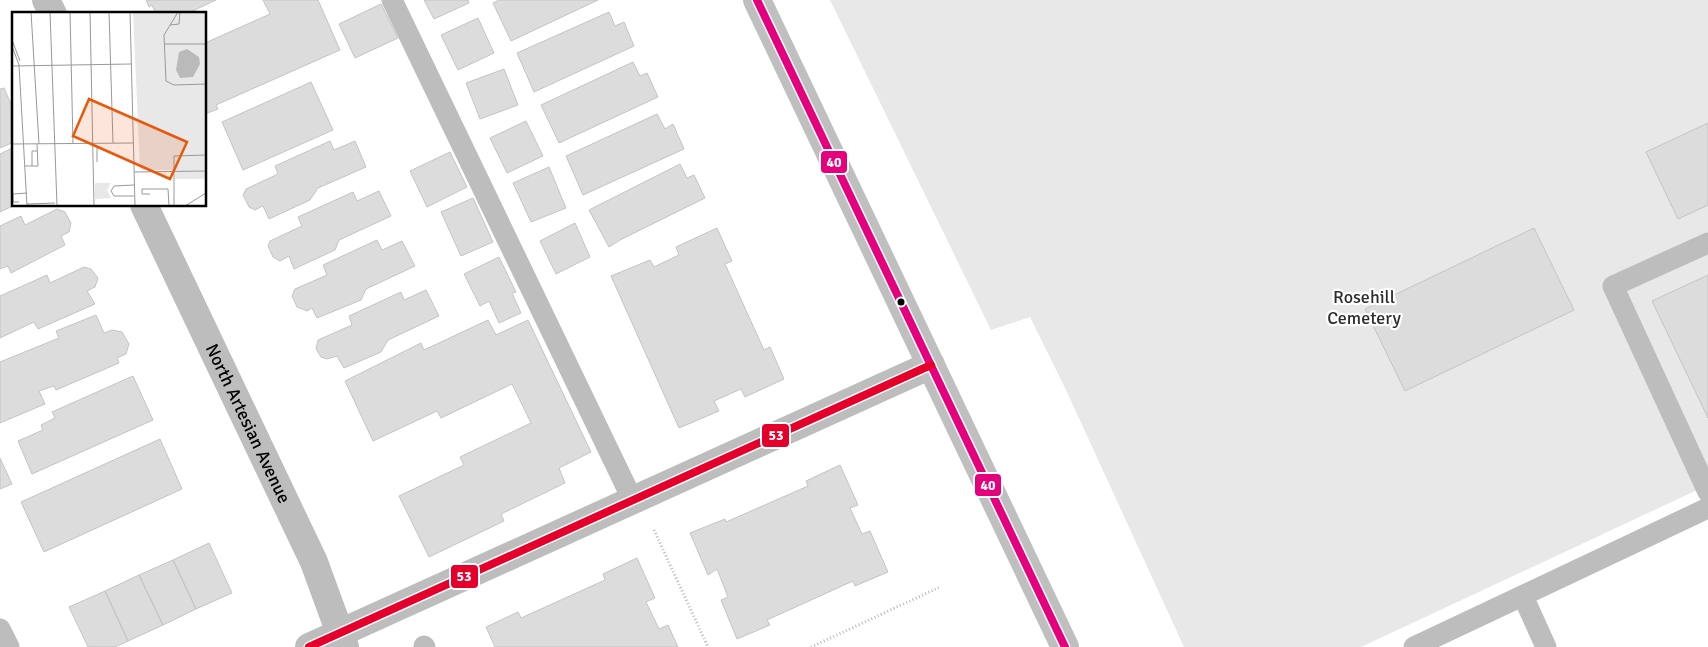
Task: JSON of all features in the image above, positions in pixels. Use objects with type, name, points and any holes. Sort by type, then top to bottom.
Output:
[{"type":"main road","points":[[757,0],[1065,647]]},
{"type":"street","points":[[46,0],[51,12]]},
{"type":"street","name":"North Artesian Avenue","points":[[144,206],[314,562],[342,640]]},
{"type":"street","points":[[309,647],[342,640],[634,501],[931,365]]},
{"type":"lane","points":[[392,0],[634,501]]},
{"type":"lane","points":[[1708,243],[1613,286],[1708,492]]},
{"type":"lane","points":[[1414,647],[1708,508]]},
{"type":"lane","points":[[1523,596],[1546,647]]},
{"type":"lane","points":[[0,629],[9,647]]},
{"type":"path","points":[[651,525],[708,647]]},
{"type":"path","points":[[811,647],[940,587]]},
{"type":"green space","name":"Rosehill Cemetery","points":[[830,0],[1708,0],[1708,485],[1361,647],[1184,647],[1066,390],[1030,317],[991,330]]},
{"type":"building","points":[[146,0],[216,0],[190,12],[155,12],[152,5],[149,7]]},
{"type":"building","points":[[263,0],[318,0],[340,50],[216,105],[218,109],[206,114],[206,43],[270,14]]},
{"type":"building","points":[[424,0],[468,0],[469,3],[434,19]]},
{"type":"building","points":[[499,0],[598,0],[511,41],[493,3]]},
{"type":"building","points":[[381,4],[398,38],[355,58],[339,24]]},
{"type":"building","points":[[609,12],[615,26],[624,22],[634,46],[534,92],[517,53]]},
{"type":"building","points":[[478,18],[494,53],[458,70],[441,35]]},
{"type":"building","points":[[633,62],[640,76],[647,73],[658,97],[559,143],[541,105]]},
{"type":"building","points":[[504,69],[518,105],[480,119],[466,83]]},
{"type":"building","points":[[311,82],[333,130],[243,170],[222,122]]},
{"type":"building","points":[[4,88],[12,106],[12,143],[0,148],[0,89]]},
{"type":"building","points":[[657,114],[665,129],[673,124],[684,149],[583,195],[566,156]]},
{"type":"building","points":[[526,121],[543,156],[507,173],[490,138]]},
{"type":"building","points":[[1708,123],[1708,205],[1678,219],[1646,152]]},
{"type":"building","points":[[330,141],[334,150],[355,141],[366,167],[318,188],[310,200],[269,219],[263,206],[255,210],[249,207],[243,195],[246,189],[278,174],[275,166]]},
{"type":"building","points":[[12,148],[13,206],[0,212],[0,154]]},
{"type":"building","points":[[450,152],[467,187],[427,207],[410,171]]},
{"type":"building","points":[[680,164],[687,178],[694,175],[705,198],[609,247],[589,210]]},
{"type":"building","points":[[549,167],[566,208],[531,222],[513,183]]},
{"type":"building","points":[[379,191],[391,216],[339,240],[335,250],[294,269],[289,256],[280,261],[273,257],[268,246],[270,241],[302,226],[298,217],[353,192],[357,201]]},
{"type":"building","points":[[473,198],[493,242],[461,256],[441,212]]},
{"type":"building","points":[[57,209],[65,212],[71,223],[69,232],[61,236],[65,245],[11,273],[8,266],[0,269],[0,226],[21,216],[25,225]]},
{"type":"building","points":[[575,223],[590,257],[556,274],[540,241]]},
{"type":"building","points":[[717,228],[732,261],[725,264],[764,350],[770,347],[784,379],[745,397],[741,389],[714,401],[719,411],[679,428],[611,276],[650,260],[654,267],[679,255],[676,247]]},
{"type":"building","points":[[1534,228],[1574,310],[1405,391],[1365,309]]},
{"type":"building","points":[[377,240],[382,250],[402,241],[415,266],[366,289],[361,300],[317,318],[312,308],[307,311],[297,307],[292,296],[295,289],[327,275],[323,265]]},
{"type":"building","points":[[499,257],[516,292],[512,293],[521,313],[499,323],[489,301],[480,306],[464,274]]},
{"type":"building","points":[[84,267],[91,269],[98,278],[95,287],[87,291],[95,304],[38,329],[34,322],[0,338],[0,296],[47,275],[50,283]]},
{"type":"building","points":[[1708,275],[1708,418],[1652,301]]},
{"type":"building","points":[[426,290],[439,316],[388,340],[381,352],[344,368],[337,356],[327,359],[321,357],[316,349],[318,340],[352,325],[349,316],[401,292],[404,300]]},
{"type":"building","points":[[96,315],[104,333],[112,330],[122,332],[129,344],[126,354],[117,358],[119,363],[56,390],[54,386],[39,391],[45,404],[0,423],[0,362],[59,338],[56,331]]},
{"type":"building","points":[[488,320],[496,335],[528,320],[591,452],[559,468],[565,483],[501,514],[504,521],[429,557],[399,496],[464,465],[460,457],[531,423],[512,384],[441,418],[437,411],[373,441],[345,381],[421,343],[424,350]]},
{"type":"building","points":[[133,376],[153,420],[32,474],[18,441],[43,430],[41,425],[55,418],[52,412]]},
{"type":"building","points":[[160,439],[182,489],[44,552],[21,502]]},
{"type":"building","points":[[0,458],[12,484],[0,489]]},
{"type":"building","points":[[840,465],[858,505],[850,508],[862,534],[870,531],[888,572],[855,586],[853,581],[767,620],[770,625],[737,639],[721,600],[728,597],[717,569],[708,575],[690,533],[725,519],[726,522],[808,486],[806,481]]},
{"type":"building","points":[[209,543],[232,593],[196,609],[173,560]]},
{"type":"building","points":[[637,558],[655,598],[646,602],[659,629],[668,625],[678,647],[495,647],[486,627],[518,612],[521,618],[605,580],[603,574]]},
{"type":"building","points":[[173,560],[196,609],[163,625],[139,575]]},
{"type":"building","points":[[139,575],[163,625],[128,641],[105,591]]},
{"type":"building","points":[[105,591],[128,641],[115,647],[88,647],[69,607]]},
{"type":"transit line","name":"40","points":[[757,0],[1065,647]]},
{"type":"transit line","name":"53","points":[[309,647],[931,365]]}]
